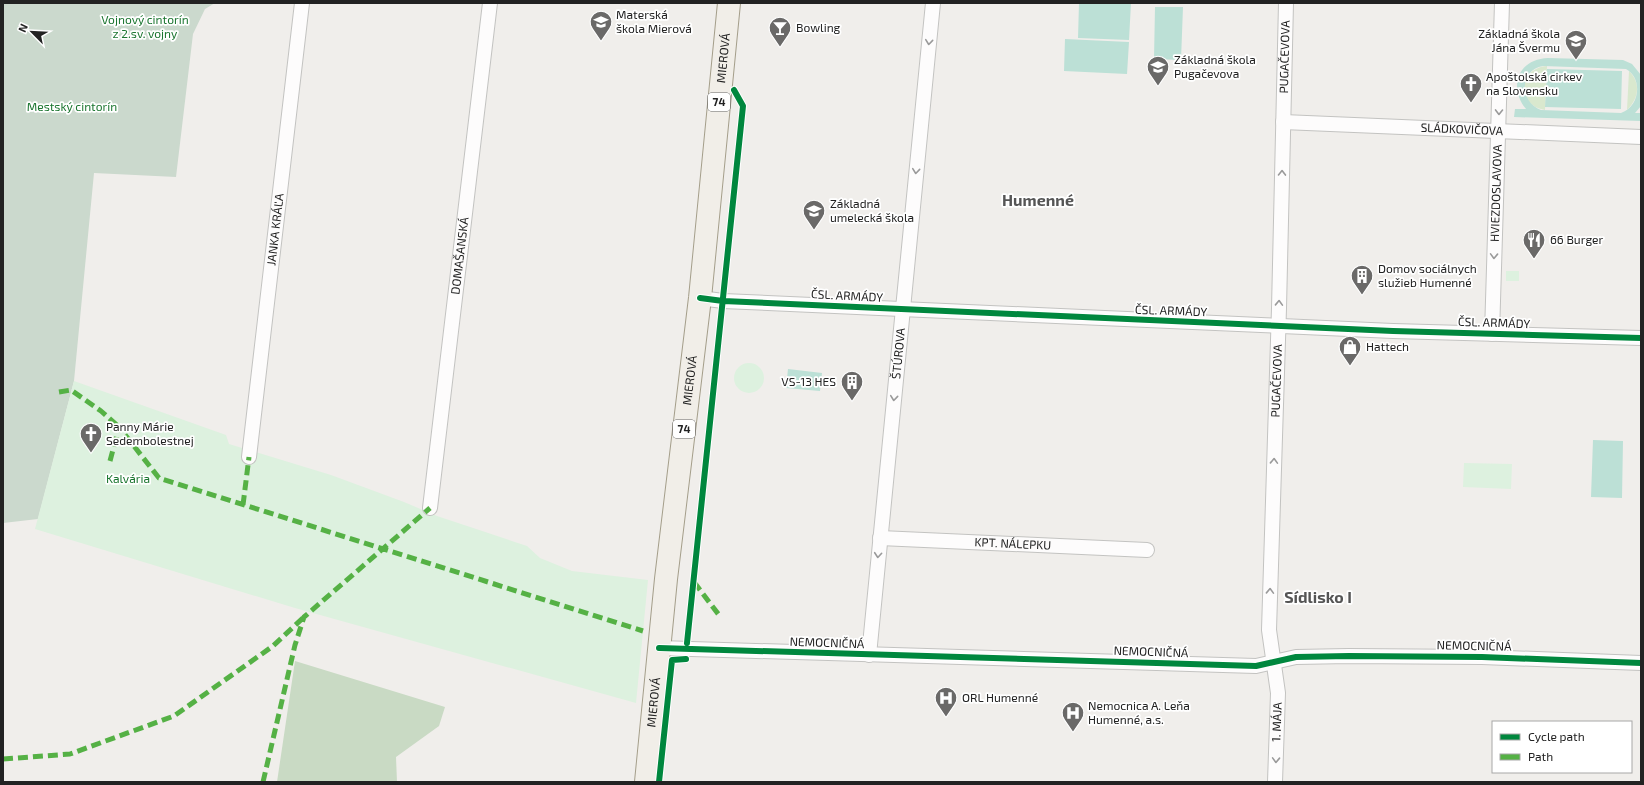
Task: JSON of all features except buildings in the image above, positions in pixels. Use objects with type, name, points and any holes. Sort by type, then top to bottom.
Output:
[{"type":"main road","name":"MIEROVÁ","points":[[646,782],[659,648],[700,298],[729,3]]},
{"type":"street","name":"JANKA KRÁĽA","points":[[249,457],[302,3]]},
{"type":"street","name":"DOMAŠANSKÁ","points":[[430,508],[490,3]]},
{"type":"street","name":"ŠTÚROVA","points":[[869,655],[933,3]]},
{"type":"street","name":"PUGAČEVOVA","points":[[1273,663],[1269,630],[1286,3]]},
{"type":"street","name":"HVIEZDOSLAVOVA","points":[[1492,334],[1502,3]]},
{"type":"street","name":"SLÁDKOVIČOVA","points":[[1283,122],[1641,137]]},
{"type":"street","name":"ČSL. ARMÁDY","points":[[700,298],[723,301],[902,310],[1278,326],[1641,338]]},
{"type":"street","name":"KPT. NÁLEPKU","points":[[880,538],[1147,550]]},
{"type":"street","name":"NEMOCNIČNÁ","points":[[659,648],[1256,666],[1296,657],[1349,656],[1482,656],[1641,663]]},
{"type":"street","name":"1. MÁJA","points":[[1273,663],[1278,693],[1275,782]]},
{"type":"green space","name":"Mestský cintorín","points":[[3,3],[215,3],[205,9],[193,34],[176,177],[94,173],[74,381],[38,519],[3,523]]},
{"type":"green space","points":[[1079,3],[1131,3],[1129,40],[1078,38]]},
{"type":"green space","points":[[1155,7],[1183,7],[1181,60],[1154,59]]},
{"type":"green space","points":[[1065,39],[1129,42],[1127,74],[1064,71]]},
{"type":"green space","points":[[1548,58],[1623,60],[1632,64],[1641,75],[1641,106],[1635,113],[1641,113],[1641,121],[1514,117],[1515,109],[1526,109],[1518,92],[1517,83],[1519,76],[1529,63]],"holes":[[[1543,66],[1626,69],[1635,79],[1637,92],[1632,105],[1621,113],[1541,110],[1534,106],[1526,94],[1525,86],[1529,73]]]},
{"type":"green space","points":[[1547,66],[1545,110],[1536,107],[1529,102],[1525,95],[1524,87],[1530,73],[1537,68]]},
{"type":"green space","points":[[1547,69],[1622,71],[1621,109],[1545,107]]},
{"type":"green space","points":[[1629,71],[1635,80],[1637,90],[1634,101],[1627,110]]},
{"type":"green space","points":[[1506,271],[1519,271],[1519,281],[1506,281]]},
{"type":"green space","points":[[749,363],[755,364],[763,372],[763,384],[755,392],[749,393],[743,392],[735,384],[734,378],[735,372],[743,364]]},
{"type":"green space","points":[[788,369],[822,373],[820,391],[786,388]]},
{"type":"green space","name":"Kalvária","points":[[74,381],[226,435],[229,444],[331,475],[437,516],[527,546],[540,558],[572,571],[648,580],[636,703],[295,608],[35,529]]},
{"type":"green space","points":[[1593,440],[1623,441],[1622,498],[1591,497]]},
{"type":"green space","points":[[1464,463],[1512,464],[1511,489],[1463,487]]},
{"type":"green space","points":[[295,661],[445,707],[439,726],[396,757],[397,782],[277,782]]},
{"type":"marked path","points":[[59,392],[71,390],[101,411],[119,427]]},
{"type":"marked path","points":[[110,461],[119,427],[159,478],[643,631]]},
{"type":"marked path","points":[[243,505],[249,457]]},
{"type":"marked path","points":[[263,782],[295,645],[304,617],[430,508]]},
{"type":"marked path","points":[[694,582],[719,615]]},
{"type":"marked path","points":[[3,759],[70,754],[174,716],[273,646],[304,617]]},
{"type":"cycle path","points":[[687,643],[743,106],[734,90]]},
{"type":"cycle path","points":[[700,298],[723,301],[1393,331],[1641,338]]},
{"type":"cycle path","points":[[659,648],[1256,666],[1296,657],[1349,656],[1482,657],[1641,663]]},
{"type":"cycle path","points":[[659,782],[672,660],[686,659]]},
{"type":"place","name":"Materská škola Mierová","points":[[601,42]]},
{"type":"place","name":"Bowling","points":[[780,48]]},
{"type":"place","name":"Základná škola Jána Švermu","points":[[1576,60]]},
{"type":"place","name":"Základná škola Pugačevova","points":[[1158,86]]},
{"type":"place","name":"Apoštolská cirkev na Slovensku","points":[[1471,104]]},
{"type":"place","name":"Základná umelecká škola","points":[[814,230]]},
{"type":"place","name":"66 Burger","points":[[1534,260]]},
{"type":"place","name":"Domov sociálnych služieb Humenné","points":[[1362,296]]},
{"type":"place","name":"Hattech","points":[[1350,366]]},
{"type":"place","name":"VS-13 HES","points":[[852,402]]},
{"type":"place","name":"Panny Márie Sedembolestnej","points":[[91,454]]},
{"type":"place","name":"ORL Humenné","points":[[946,718]]},
{"type":"place","name":"Nemocnica A. Leňa Humenné, a.s.","points":[[1073,732]]},
{"type":"district","name":"Humenné","points":[[1038,200]]},
{"type":"district","name":"Sídlisko I","points":[[1318,597]]},
{"type":"park label","name":"Vojnový cintorín z 2.sv. vojny","points":[[145,27]]}]
